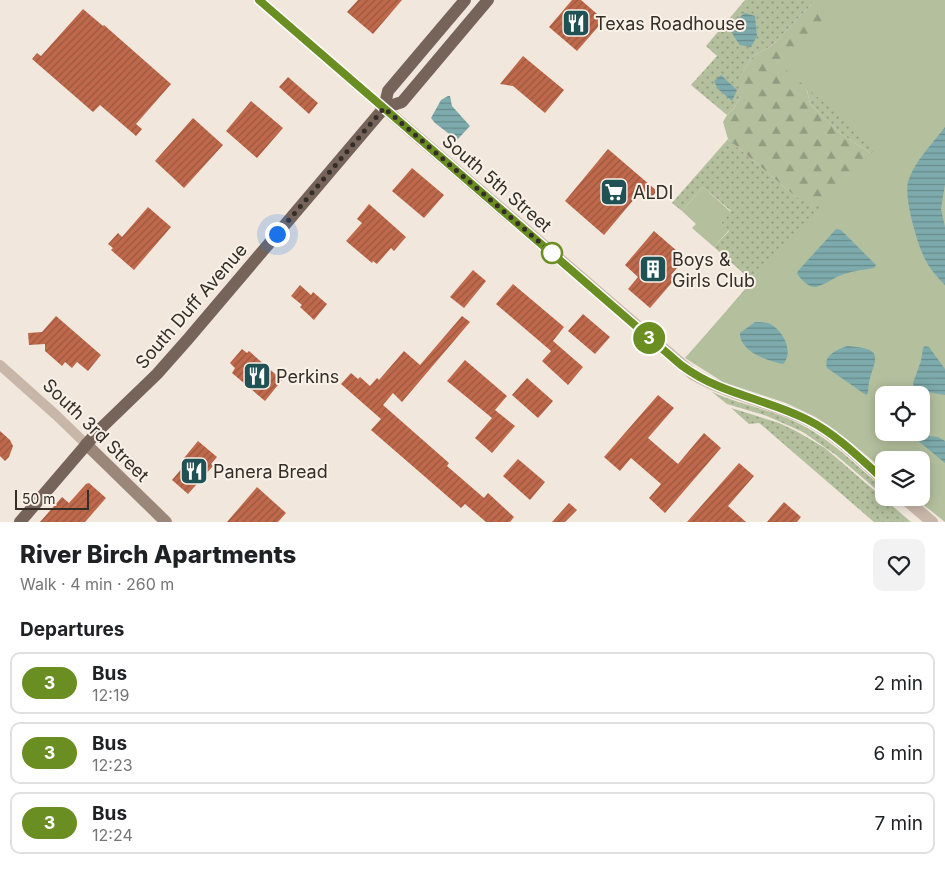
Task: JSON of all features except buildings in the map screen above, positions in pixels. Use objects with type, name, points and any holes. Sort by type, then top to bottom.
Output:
[{"type":"main road","name":"South Duff Avenue","points":[[20,522],[86,444],[174,356],[384,108],[388,91],[465,0]]},
{"type":"main road","name":"South Duff Avenue","points":[[384,108],[402,102],[488,0]]},
{"type":"main road","name":"South 3rd Street","points":[[86,444],[166,522]]},
{"type":"street","points":[[260,0],[384,108]]},
{"type":"street","name":"South 5th Street","points":[[384,108],[693,374],[723,389],[790,412],[810,421],[875,472]]},
{"type":"street","name":"South 3rd Street","points":[[0,365],[86,444]]},
{"type":"street","points":[[913,506],[932,522]]},
{"type":"green space","points":[[745,0],[816,0],[771,46],[753,56],[741,75],[741,96],[727,115],[691,85],[717,56],[706,46]]},
{"type":"green space","points":[[809,0],[945,0],[945,522],[925,506],[930,506],[930,451],[875,451],[875,463],[816,417],[786,403],[723,382],[685,358],[753,281],[876,148],[785,69],[830,19]]},
{"type":"green space","points":[[816,0],[945,0],[905,166],[870,153],[841,134],[810,104],[806,85]]},
{"type":"green space","points":[[816,0],[836,7],[806,85],[810,104],[841,134],[870,153],[905,166],[827,203],[815,206],[796,197],[728,139],[723,122],[741,96],[741,75],[753,56],[771,46]]},
{"type":"green space","points":[[728,139],[796,197],[827,203],[925,259],[922,386],[875,386],[875,440],[692,351],[752,281],[714,247],[729,231],[721,223],[731,211],[703,187],[682,211],[672,203]]},
{"type":"green space","points":[[703,187],[731,212],[721,223],[729,230],[714,247],[692,228],[696,224],[682,211]]},
{"type":"green space","points":[[712,392],[780,415],[813,431],[875,481],[875,488],[836,455],[803,432],[767,416],[727,404]]},
{"type":"green space","points":[[731,408],[779,423],[825,448],[875,491],[875,506],[892,506],[911,522],[874,522],[759,423],[749,424]]},
{"type":"green space","points":[[878,441],[921,441],[921,451],[901,451]]},
{"type":"water","points":[[745,13],[755,16],[757,36],[751,47],[740,45],[733,35],[735,21]]},
{"type":"water","points":[[721,75],[737,90],[732,101],[718,89],[714,81]]},
{"type":"water","points":[[450,96],[452,106],[470,126],[457,140],[431,118],[441,100]]},
{"type":"water","points":[[945,127],[945,184],[941,209],[945,227],[945,285],[931,269],[921,250],[912,220],[907,189],[915,167]]},
{"type":"water","points":[[836,229],[841,230],[876,265],[874,268],[843,274],[813,287],[805,283],[797,274],[798,271]]},
{"type":"water","points":[[755,322],[768,323],[782,335],[788,353],[783,364],[770,361],[756,354],[741,340],[740,333]]},
{"type":"water","points":[[847,346],[870,350],[874,354],[875,359],[866,395],[827,368],[826,363],[829,356]]},
{"type":"water","points":[[925,346],[929,347],[945,369],[945,395],[930,392],[930,386],[914,386]]},
{"type":"water","points":[[930,436],[938,437],[945,441],[945,463],[918,441],[930,441]]},
{"type":"bus line","name":"3","points":[[259,0],[681,365],[706,382],[810,421],[827,432],[875,472]]},
{"type":"place","name":"Texas Roadhouse","points":[[576,23]]},
{"type":"place","name":"ALDI","points":[[614,192]]},
{"type":"place","name":"Boys & Girls Club","points":[[653,269]]},
{"type":"place","name":"Perkins","points":[[257,376]]},
{"type":"place","name":"Panera Bread","points":[[194,471]]},
{"type":"route","points":[[277,234],[384,108],[552,253]]}]
